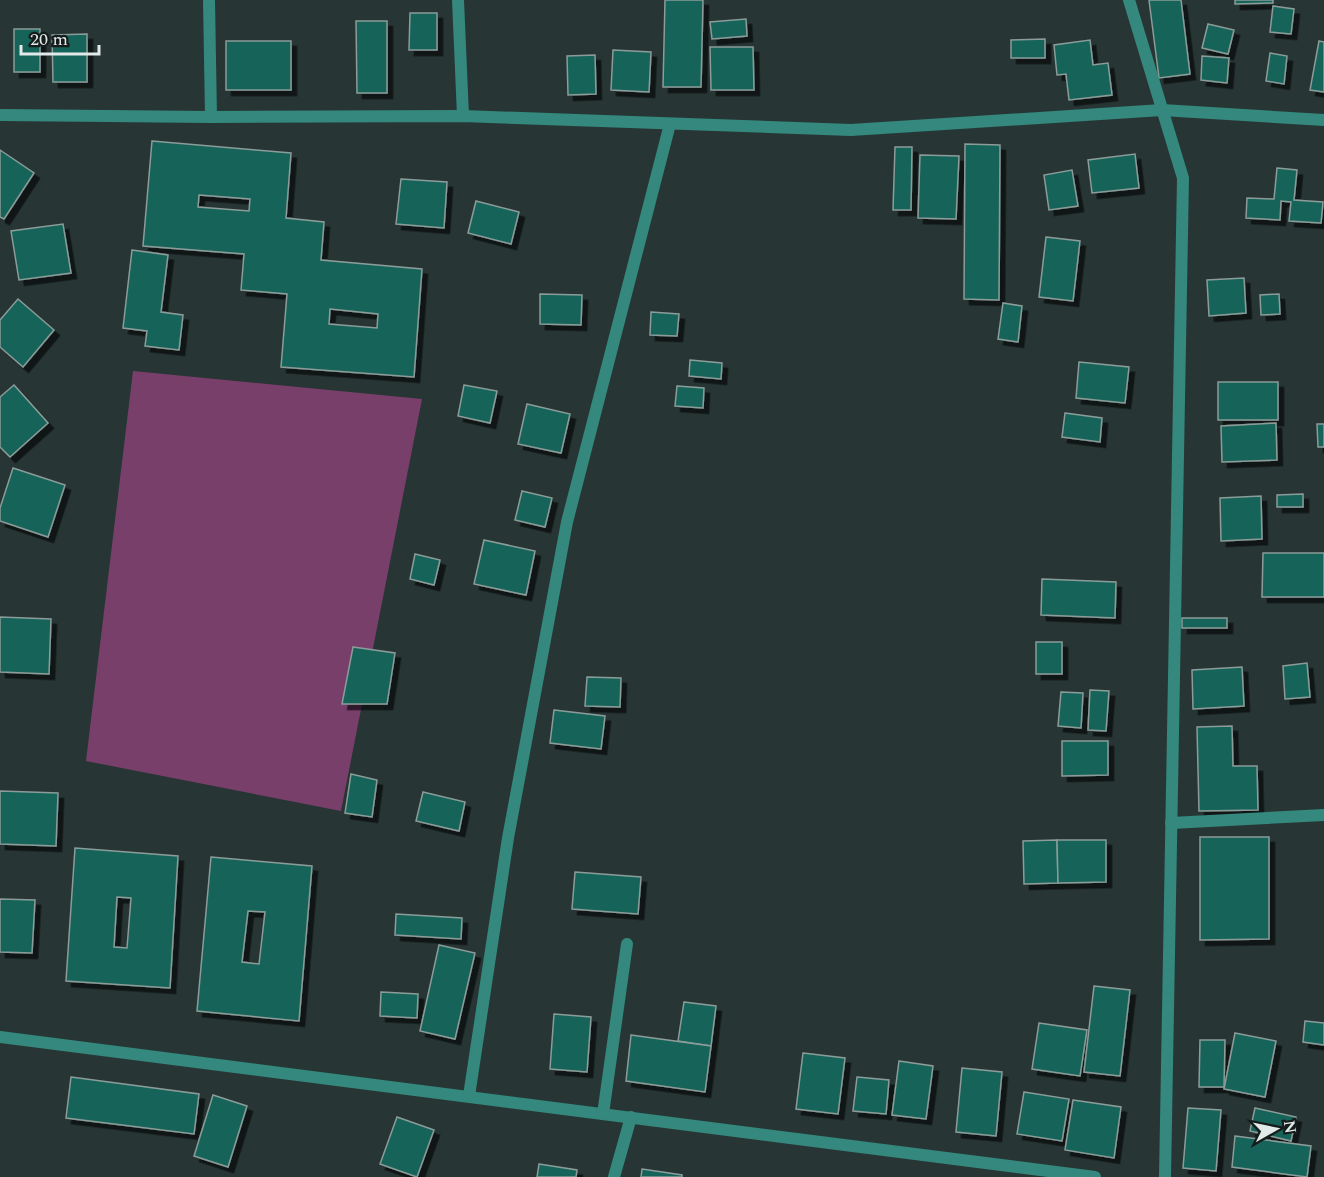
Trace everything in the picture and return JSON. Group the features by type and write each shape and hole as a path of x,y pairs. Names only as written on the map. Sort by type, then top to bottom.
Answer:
{"street":[{"path":"209,0 210,117"},
{"path":"458,0 463,116"},
{"path":"1129,0 1183,178 1165,1177"},
{"path":"0,115 463,116 850,130 1162,110 1324,120"},
{"path":"469,1096 508,838 567,522 670,124"},
{"path":"1171,823 1324,815"},
{"path":"603,1114 627,944"},
{"path":"0,1037 1095,1177"},
{"path":"614,1177 631,1117"}],"shaded area":[{"path":"133,371 422,399 341,811 86,761"}],"building":[{"path":"665,0 703,0 701,87 663,87"},
{"path":"1149,0 1181,0 1190,74 1159,78"},
{"path":"1235,0 1273,0 1273,3 1235,4"},
{"path":"1273,6 1294,9 1291,34 1270,32"},
{"path":"410,13 437,13 437,50 409,50"},
{"path":"746,19 747,36 712,39 710,22"},
{"path":"356,21 387,21 387,93 357,93"},
{"path":"1208,24 1234,30 1228,54 1202,48"},
{"path":"14,29 40,29 40,72 14,72"},
{"path":"87,34 87,82 53,82 52,35"},
{"path":"1045,39 1045,58 1011,58 1011,40"},
{"path":"1090,40 1093,65 1108,63 1112,95 1069,100 1066,74 1057,75 1054,45"},
{"path":"226,41 291,41 291,90 226,90"},
{"path":"1319,41 1324,42 1324,92 1310,90"},
{"path":"710,47 753,47 754,90 711,90"},
{"path":"613,50 651,52 649,92 611,90"},
{"path":"1270,53 1287,56 1284,84 1266,81"},
{"path":"595,55 596,94 568,95 567,56"},
{"path":"1202,56 1229,58 1227,83 1201,80"},
{"path":"152,141 291,153 286,218 324,222 321,260 422,269 414,377 281,367 287,294 241,290 244,254 143,246","holes":["199,195 250,199 249,211 198,207","330,309 378,314 377,328 329,324"]},
{"path":"965,144 1000,145 999,300 964,299"},
{"path":"895,147 912,147 911,210 893,210"},
{"path":"0,150 34,173 4,219 0,217"},
{"path":"1135,154 1139,188 1092,193 1088,160"},
{"path":"920,155 959,156 956,219 918,218"},
{"path":"1277,168 1297,170 1294,200 1323,202 1321,223 1289,221 1291,202 1281,201 1280,220 1246,218 1247,198 1274,199"},
{"path":"1072,170 1078,206 1049,210 1044,175"},
{"path":"401,179 447,182 444,228 396,224"},
{"path":"476,201 519,212 511,244 468,233"},
{"path":"63,224 71,273 19,280 11,231"},
{"path":"1046,237 1080,241 1073,301 1039,297"},
{"path":"132,250 168,255 161,312 183,315 179,350 145,346 147,331 123,328"},
{"path":"1244,278 1246,313 1209,316 1207,280"},
{"path":"540,294 582,295 581,325 540,324"},
{"path":"1279,294 1280,314 1261,315 1260,295"},
{"path":"18,299 54,330 23,367 0,347 0,320"},
{"path":"1003,303 1022,306 1018,342 998,339"},
{"path":"651,312 679,314 677,336 650,335"},
{"path":"690,360 722,363 721,379 689,376"},
{"path":"1079,362 1129,367 1125,403 1076,398"},
{"path":"1218,382 1278,382 1278,420 1218,420"},
{"path":"14,385 48,423 10,457 0,447 0,397"},
{"path":"464,385 497,391 490,423 458,416"},
{"path":"677,386 704,388 703,408 675,406"},
{"path":"527,404 570,414 561,453 518,444"},
{"path":"1065,413 1102,418 1100,442 1062,437"},
{"path":"1276,423 1277,460 1222,462 1221,426"},
{"path":"1317,424 1324,424 1324,447 1318,447"},
{"path":"13,468 65,485 48,537 0,521 0,508"},
{"path":"522,491 552,498 545,527 515,520"},
{"path":"1303,494 1303,507 1277,507 1277,495"},
{"path":"1261,496 1262,539 1221,541 1220,498"},
{"path":"484,540 535,551 526,595 474,584"},
{"path":"1263,553 1324,553 1324,597 1262,597"},
{"path":"415,554 440,560 434,585 410,579"},
{"path":"1042,579 1116,582 1115,618 1041,615"},
{"path":"0,617 51,619 49,674 0,672"},
{"path":"1182,618 1227,618 1227,628 1182,628"},
{"path":"1036,642 1062,642 1062,674 1036,674"},
{"path":"353,647 395,653 387,704 342,704"},
{"path":"1307,663 1310,697 1285,699 1283,666"},
{"path":"1242,667 1244,706 1193,709 1192,670"},
{"path":"587,677 621,678 620,707 585,706"},
{"path":"1090,690 1109,691 1106,731 1088,730"},
{"path":"1061,692 1083,693 1081,728 1058,726"},
{"path":"554,710 605,716 601,749 550,743"},
{"path":"1232,726 1233,766 1257,766 1258,810 1199,811 1197,727"},
{"path":"1062,741 1108,741 1108,775 1062,776"},
{"path":"351,774 377,780 372,817 345,813"},
{"path":"0,791 58,793 56,846 0,844"},
{"path":"423,792 465,802 459,831 416,821"},
{"path":"1200,837 1269,837 1269,939 1200,940"},
{"path":"1057,840 1058,883 1024,884 1023,841"},
{"path":"1057,840 1106,840 1106,882 1058,883"},
{"path":"75,848 178,856 170,988 66,981","holes":["117,897 131,898 127,948 114,947"]},
{"path":"211,857 312,866 299,1021 197,1011","holes":["248,911 265,912 259,964 242,962"]},
{"path":"575,872 641,877 638,914 572,909"},
{"path":"0,899 35,900 32,953 0,952"},
{"path":"396,914 462,918 461,939 395,935"},
{"path":"439,945 475,953 455,1039 420,1031"},
{"path":"1094,986 1130,990 1120,1076 1084,1072"},
{"path":"381,992 418,994 417,1018 380,1016"},
{"path":"684,1002 716,1006 711,1046 678,1041"},
{"path":"554,1014 591,1017 587,1072 550,1069"},
{"path":"1305,1021 1324,1023 1324,1045 1303,1042"},
{"path":"1039,1023 1087,1030 1080,1076 1032,1069"},
{"path":"1235,1033 1276,1041 1265,1097 1224,1089"},
{"path":"631,1035 711,1046 705,1092 626,1081"},
{"path":"1200,1040 1225,1040 1224,1087 1199,1087"},
{"path":"803,1053 845,1058 838,1114 796,1109"},
{"path":"899,1061 933,1066 926,1119 892,1115"},
{"path":"962,1068 1002,1072 996,1136 956,1132"},
{"path":"71,1077 199,1094 194,1134 66,1118"},
{"path":"857,1077 889,1080 886,1114 853,1111"},
{"path":"1024,1092 1069,1099 1062,1141 1017,1134"},
{"path":"213,1095 247,1106 228,1167 194,1156"},
{"path":"1073,1100 1121,1107 1114,1158 1065,1150"},
{"path":"1188,1108 1221,1110 1216,1171 1183,1168"},
{"path":"1255,1108 1296,1117 1291,1141 1250,1131"},
{"path":"397,1117 434,1130 417,1177 380,1164"},
{"path":"1235,1136 1311,1146 1307,1177 1232,1167"},
{"path":"539,1164 577,1170 576,1177 537,1177"},
{"path":"642,1169 682,1175 682,1177 641,1177"}]}
